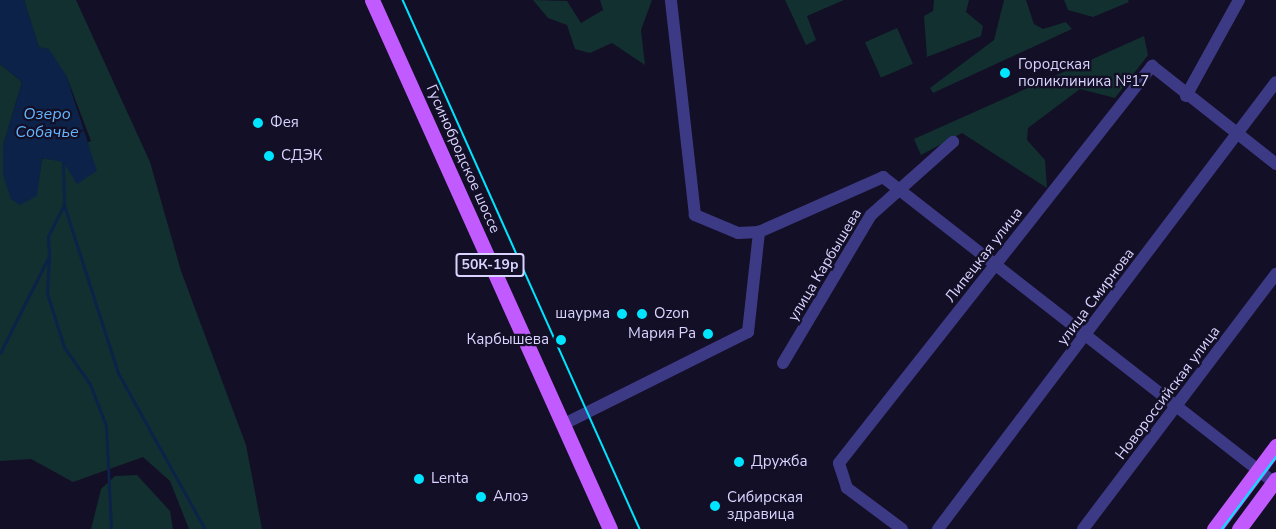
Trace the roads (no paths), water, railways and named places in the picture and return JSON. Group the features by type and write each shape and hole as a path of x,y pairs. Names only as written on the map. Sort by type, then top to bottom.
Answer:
{"main road":[{"name":"Гусинобродское шоссе","path":"372,0 610,529"},
{"path":"1214,529 1276,446"},
{"path":"1239,529 1275,482"}],"street":[{"path":"671,0 695,215 738,233 759,232 883,177 994,267 1275,482"},
{"path":"1239,2 1186,96 1276,164"},
{"name":"Липецкая улица","path":"902,529 847,488 839,463 1152,66 1186,96"},
{"name":"улица Смирнова","path":"938,529 1276,82"},
{"name":"улица Карбышева","path":"783,363 871,214 898,187 953,142"},
{"path":"564,424 748,332 759,232"},
{"name":"Новороссийская улица","path":"1083,529 1178,407 1276,274"}],"water":[{"name":"Озеро Собачье","path":"0,0 24,0 39,47 49,49 66,75 97,171 77,184 63,162 42,158 37,196 20,205 11,199 3,175 3,146 22,82 0,64"}],"waterway":[{"path":"0,353 49,256 48,236 64,205 63,162"},
{"path":"64,205 118,373 205,529"},
{"path":"49,256 47,293 64,347 90,384 106,426 111,529"}],"tram line":[{"path":"403,0 640,529"},
{"path":"1222,529 1276,457"}],"place":[{"name":"Городская поликлиника №17","path":"1005,73"},
{"name":"Фея","path":"258,123"},
{"name":"СДЭК","path":"269,156"},
{"name":"шаурма","path":"622,314"},
{"name":"Ozon","path":"642,314"},
{"name":"Мария Ра","path":"708,334"},
{"name":"Карбышева","path":"561,340"},
{"name":"Дружба","path":"739,462"},
{"name":"Lenta","path":"419,479"},
{"name":"Алоэ","path":"481,497"},
{"name":"Сибирская здравица","path":"715,506"}]}
